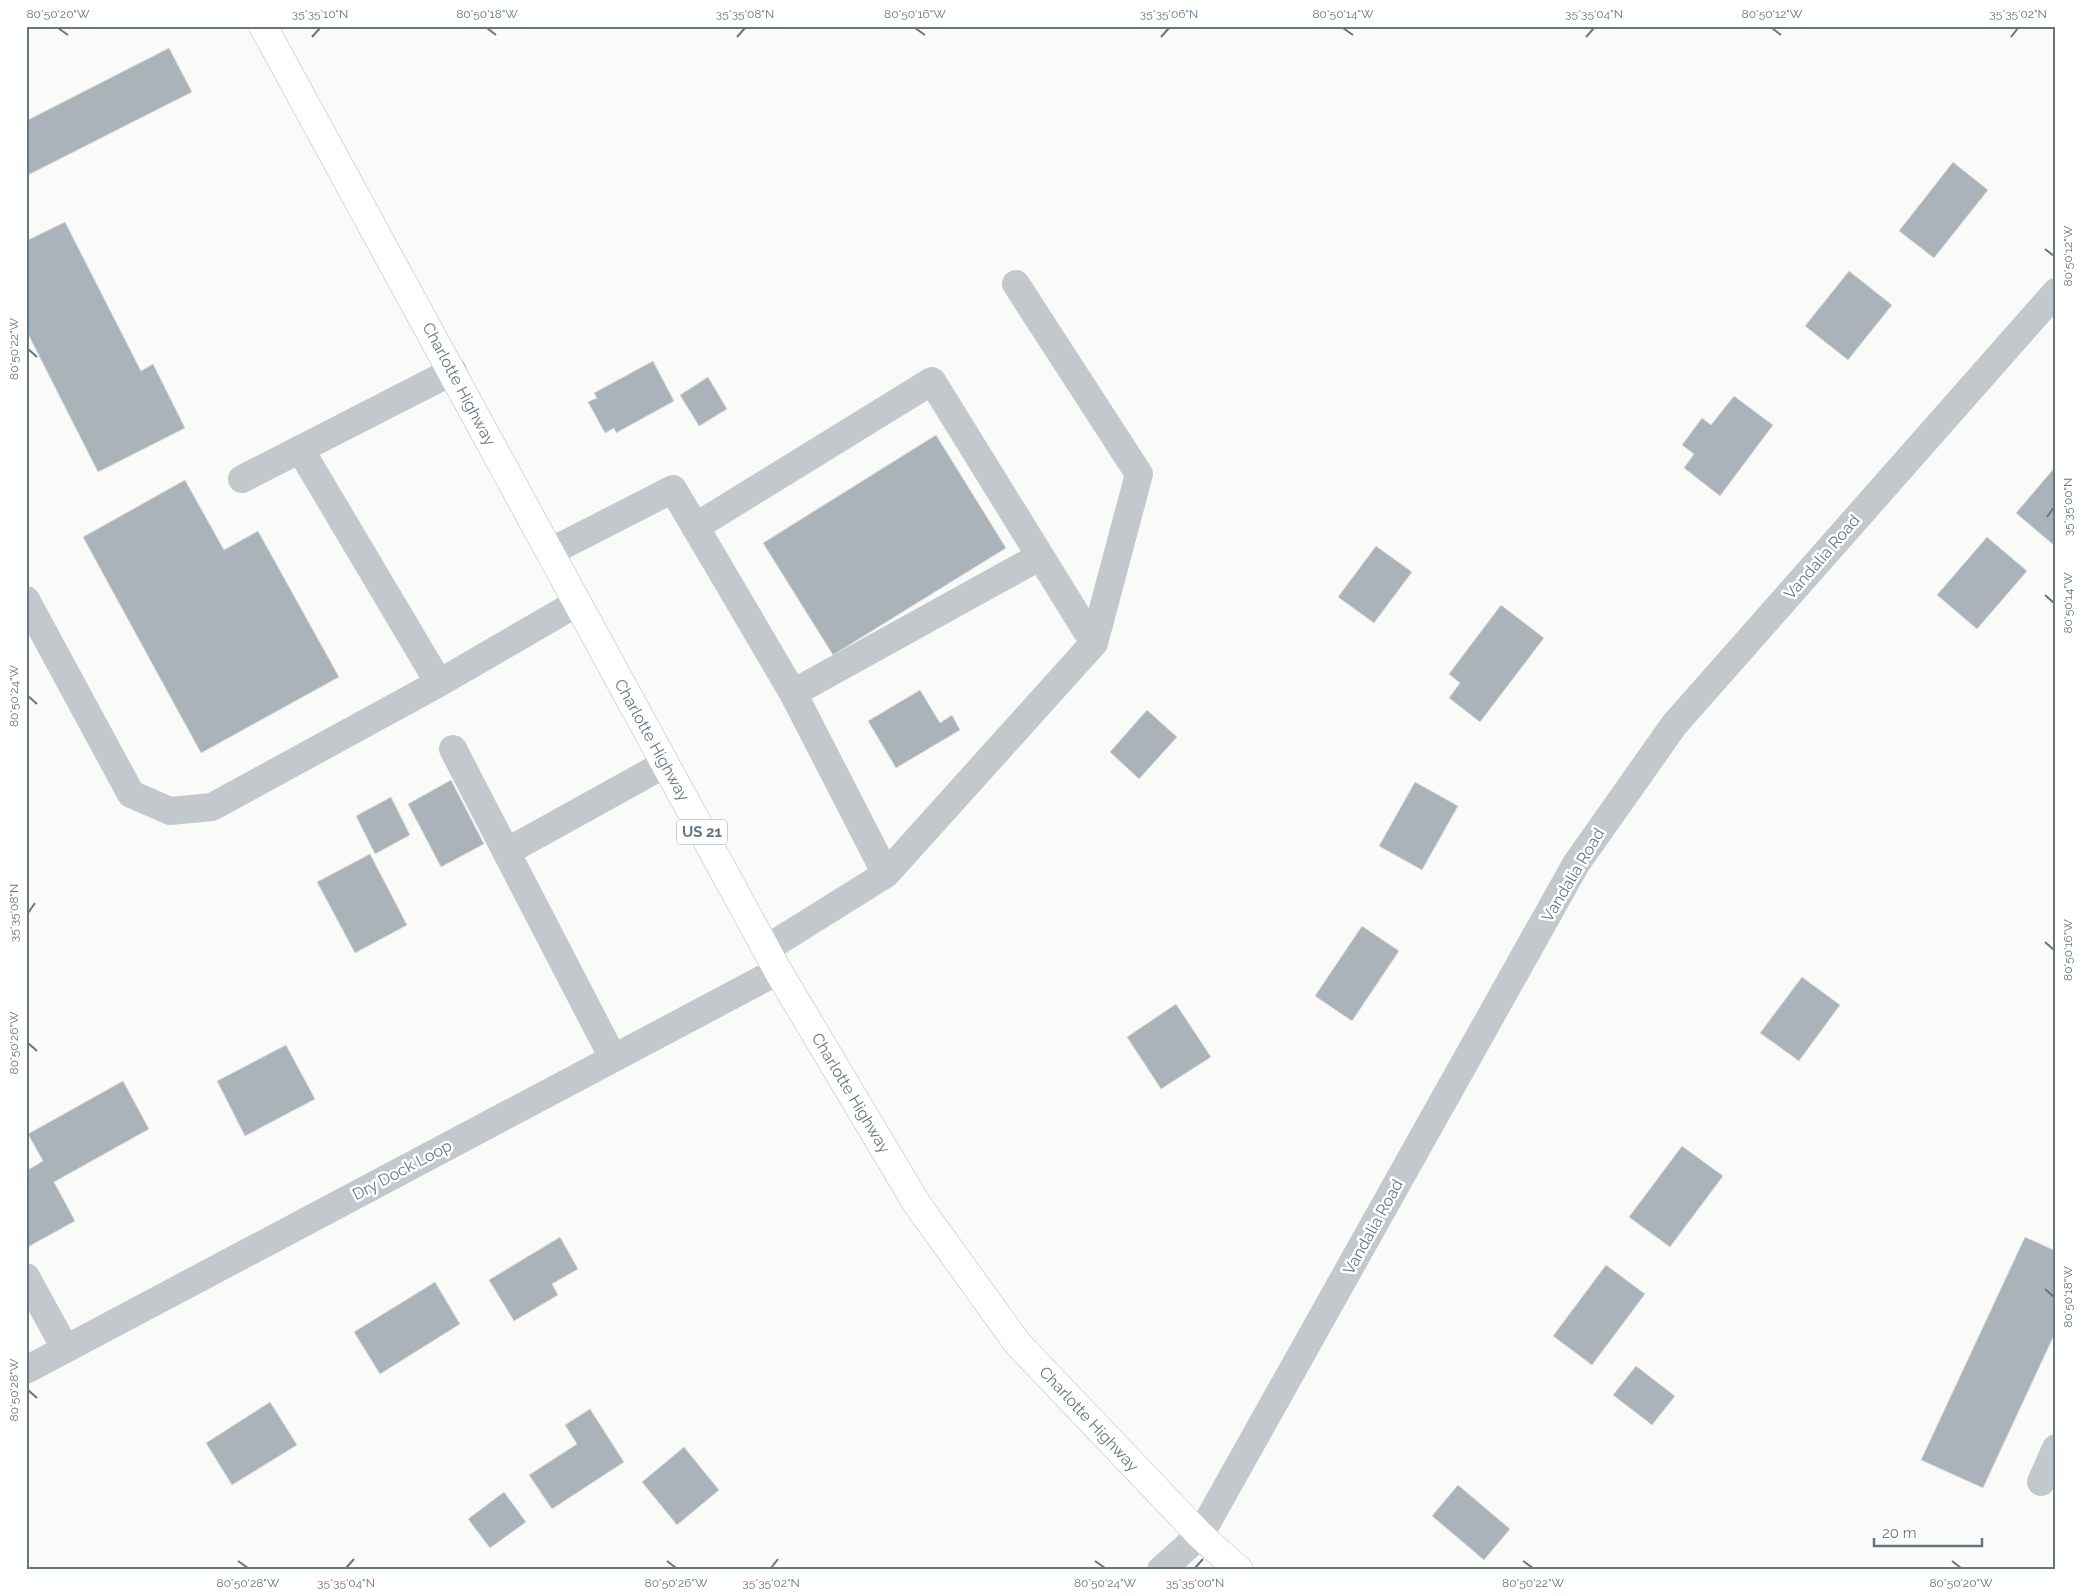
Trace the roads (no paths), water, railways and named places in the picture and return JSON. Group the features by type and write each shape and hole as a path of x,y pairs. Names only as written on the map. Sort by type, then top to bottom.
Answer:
{"main road":[{"name":"Charlotte Highway","path":"264,26 772,960 917,1204 1018,1344 1200,1535 1239,1570"}],"street":[{"path":"1016,284 1139,474 1094,642"},
{"name":"Vandalia Road","path":"1200,1535 1576,864 1674,725 2056,292"},
{"path":"242,479 453,371"},
{"path":"695,527 932,381 1039,557 1094,642"},
{"path":"300,449 439,683"},
{"path":"550,552 673,489 794,694 886,874"},
{"path":"794,694 1039,557"},
{"path":"26,600 131,794 170,812 212,807 439,683 577,603"},
{"name":"Dry Dock Loop","path":"26,1370 613,1058 772,960 886,874 1094,642"},
{"path":"453,749 613,1058"},
{"path":"506,852 665,764"},
{"path":"26,1277 65,1348"},
{"path":"2041,1482 2056,1448"},
{"path":"1161,1570 1200,1535"}]}
